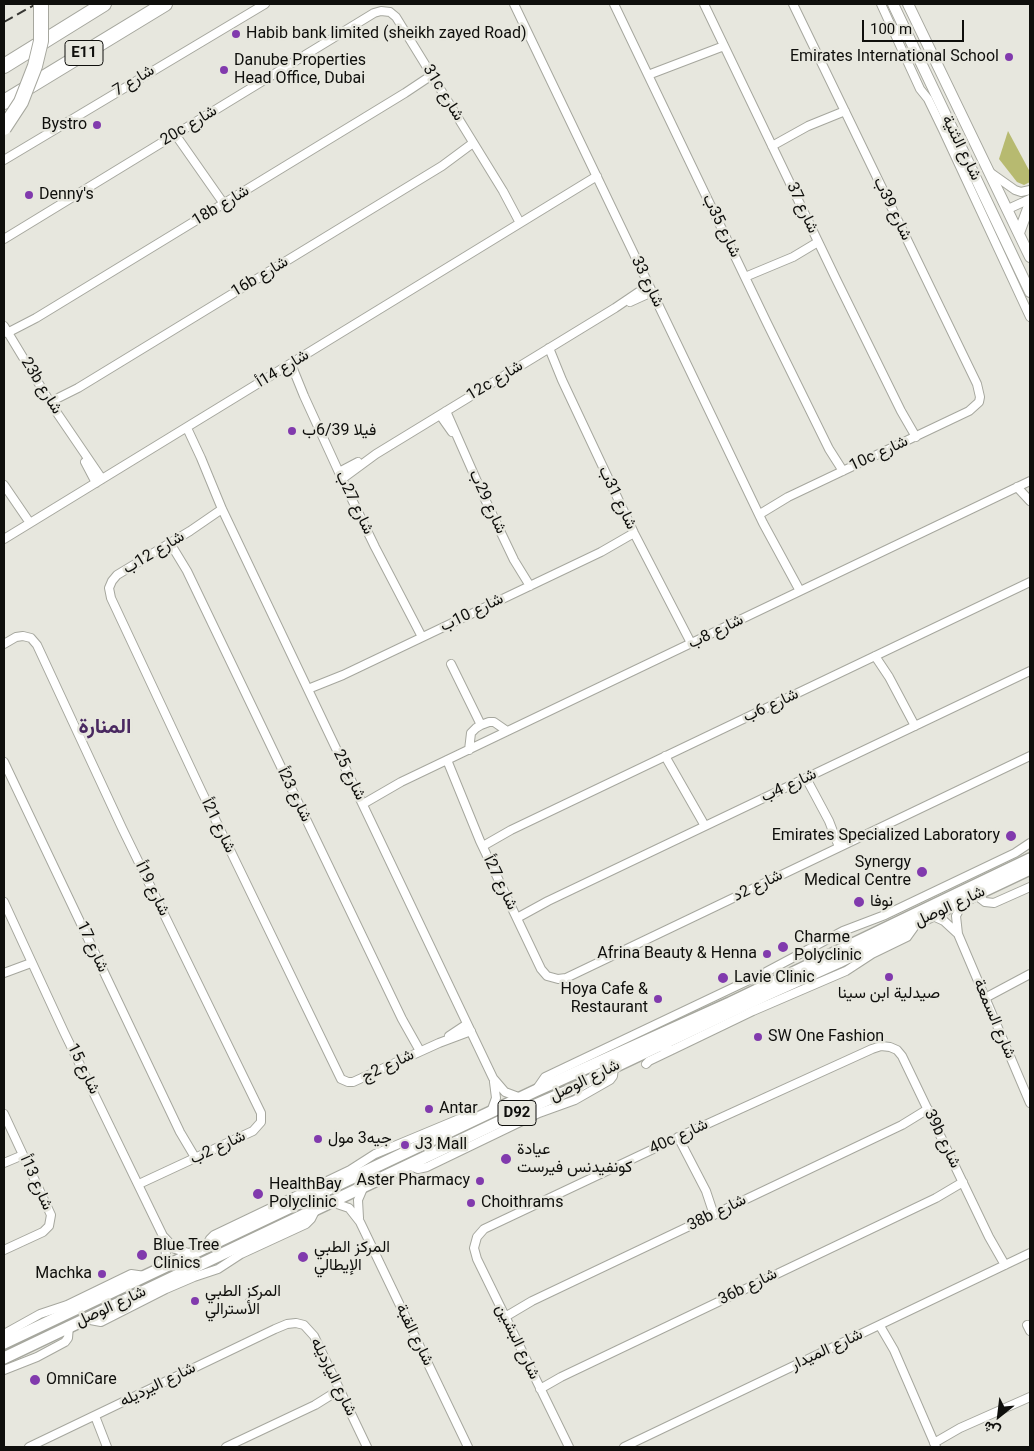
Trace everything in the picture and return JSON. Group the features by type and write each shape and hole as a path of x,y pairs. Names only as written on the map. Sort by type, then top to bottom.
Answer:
{"highway":[{"path":"4,128 21,102 35,66 42,28 41,4"},
{"name":"E11","path":"4,66 104,4"},
{"name":"E11","path":"4,102 165,4"}],"main road":[{"name":"شارع الثنية","path":"893,4 1030,292"},
{"name":"شارع الثنية","path":"908,4 987,169 1024,237 1030,257"},
{"path":"893,29 908,37"},
{"path":"957,140 968,150 998,210 1003,212 1008,209"},
{"path":"1024,237 1030,203"},
{"name":"شارع الوصل","path":"4,1343 475,1119 730,1003 1030,859"},
{"name":"شارع الوصل","path":"4,1358 364,1186 579,1086 614,1067 839,962 1030,869"}],"street":[{"name":"شارع 7","path":"4,160 265,4"},
{"name":"شارع 33","path":"514,4 798,592"},
{"name":"شارع 35ب","path":"614,4 840,473"},
{"name":"شارع 37","path":"704,4 914,438"},
{"name":"شارع 39ب","path":"794,4 977,384 979,402 969,411"},
{"path":"881,4 920,89 928,99 939,122 1030,317"},
{"name":"31c شارع","path":"374,13 386,11 396,18 522,221"},
{"name":"20c شارع","path":"4,238 374,13"},
{"path":"649,77 722,43"},
{"name":"18b شارع","path":"7,332 36,318 433,78"},
{"path":"771,143 844,109"},
{"path":"178,132 222,205"},
{"name":"16b شارع","path":"51,404 475,146"},
{"path":"987,169 1015,190 1021,192 1030,190"},
{"name":"شارع 14أ","path":"4,539 522,221 598,179"},
{"path":"1008,209 1030,199"},
{"path":"746,280 819,244"},
{"name":"12c شارع","path":"340,475 651,288"},
{"name":"23b شارع","path":"7,332 99,481"},
{"name":"شارع 31ب","path":"546,350 688,645"},
{"name":"شارع 27ب","path":"288,365 407,610 419,639"},
{"name":"10c شارع","path":"758,512 969,411"},
{"name":"شارع 29ب","path":"443,413 460,444 528,587"},
{"name":"شارع 25","path":"184,429 206,471 223,511 493,1078 505,1092 521,1098"},
{"name":"شارع 8ب","path":"361,802 1030,481"},
{"path":"5,487 28,525"},
{"path":"1017,488 1030,500"},
{"name":"شارع 12ب","path":"117,575 223,511"},
{"name":"شارع 10ب","path":"309,692 635,536"},
{"name":"شارع 23أ","path":"173,542 418,1053"},
{"name":"شارع 21أ","path":"117,575 110,584 111,598 339,1076"},
{"name":"شارع 6ب","path":"481,844 1030,582"},
{"name":"شارع 19أ","path":"4,644 16,637 24,636 31,638 37,645 126,836 261,1113 261,1122 253,1132"},
{"path":"878,655 913,727"},
{"path":"451,664 481,725"},
{"name":"شارع 4ب","path":"516,916 1030,671"},
{"path":"469,750 472,733 481,725 494,722 507,732"},
{"path":"668,755 703,827"},
{"name":"شارع 2د","path":"541,970 551,978 566,978 1030,756"},
{"name":"شارع 17","path":"4,762 194,1160"},
{"name":"شارع 27أ","path":"444,762 541,970"},
{"path":"808,777 841,846"},
{"path":"535,1091 545,1077 766,972 838,934 885,915 1015,853 1030,843"},
{"path":"976,895 985,902 994,903 1030,886"},
{"name":"شارع السمعة","path":"964,901 956,916 958,934 1030,1103"},
{"name":"شارع 15","path":"4,902 163,1236 166,1254 159,1270"},
{"name":"شارع السمعة","path":"933,916 950,925 958,934"},
{"path":"646,1064 753,1011 850,969 876,952 904,939 911,933 918,922"},
{"path":"4,972 30,960"},
{"path":"984,995 1030,974"},
{"name":"شارع 2ج","path":"339,1076 344,1081 353,1082 469,1028"},
{"path":"659,1046 672,1050"},
{"name":"39b شارع","path":"890,1046 902,1056 1003,1266"},
{"name":"40c شارع","path":"474,1242 484,1229 681,1136 872,1049 890,1046"},
{"name":"شارع 25","path":"490,1112 496,1095 493,1078"},
{"name":"38b شارع","path":"503,1315 929,1112"},
{"name":"شارع 13أ","path":"4,1114 50,1212 51,1219 49,1226 43,1232 4,1250"},
{"name":"شارع 2ب","path":"140,1187 253,1132"},
{"path":"681,1136 718,1213"},
{"path":"4,1161 22,1153"},
{"name":"36b شارع","path":"539,1387 964,1185"},
{"name":"شارع القبة","path":"360,1222 357,1204 364,1186"},
{"name":"شارع القبة","path":"331,1202 349,1208 360,1222 468,1447"},
{"name":"شارع 15","path":"163,1236 175,1249 193,1254"},
{"name":"شارع البشين","path":"474,1242 477,1259 567,1445"},
{"name":"شارع الميدار","path":"624,1447 1030,1253"},
{"path":"4,1334 40,1314 64,1306 131,1274 147,1276"},
{"name":"شارع اليارديله","path":"287,1324 300,1324 312,1332 367,1447"},
{"name":"شارع اليرديله","path":"30,1447 287,1324"},
{"path":"882,1324 934,1443 960,1428 1030,1397"},
{"path":"4,1370 36,1357 65,1342 68,1338 69,1326"},
{"path":"226,1447 340,1393"},
{"path":"92,1417 106,1445"}],"green space":[{"path":"1008,131 1030,172 1030,182 1024,185 1017,182 999,159"}],"railway":[{"path":"4,22 36,4"}],"place":[{"name":"Habib bank limited (sheikh zayed Road)","path":"236,34"},
{"name":"Emirates International School","path":"1009,57"},
{"name":"Danube Properties Head Office, Dubai","path":"224,70"},
{"name":"Bystro","path":"97,125"},
{"name":"Denny's","path":"29,195"},
{"name":"فيلا 6/39ب","path":"292,431"},
{"name":"Emirates Specialized Laboratory","path":"1011,836"},
{"name":"Synergy Medical Centre","path":"922,872"},
{"name":"نوفا","path":"859,902"},
{"name":"Charme Polyclinic","path":"783,947"},
{"name":"Afrina Beauty & Henna","path":"767,954"},
{"name":"صيدلية ابن سينا","path":"889,977"},
{"name":"Lavie Clinic","path":"723,978"},
{"name":"Hoya Cafe & Restaurant","path":"658,999"},
{"name":"SW One Fashion","path":"758,1037"},
{"name":"Antar","path":"429,1109"},
{"name":"جيه3 مول","path":"318,1139"},
{"name":"J3 Mall","path":"405,1145"},
{"name":"عيادة كونفيدنس فيرست","path":"506,1159"},
{"name":"Aster Pharmacy","path":"480,1181"},
{"name":"HealthBay Polyclinic","path":"258,1194"},
{"name":"Choithrams","path":"471,1203"},
{"name":"Blue Tree Clinics","path":"142,1255"},
{"name":"المركز الطبي الإيطالي","path":"303,1257"},
{"name":"Machka","path":"102,1274"},
{"name":"المركز الطبي الأسترالي","path":"195,1301"},
{"name":"OmniCare","path":"35,1380"}],"district":[{"name":"المنارة","path":"105,728"}]}
